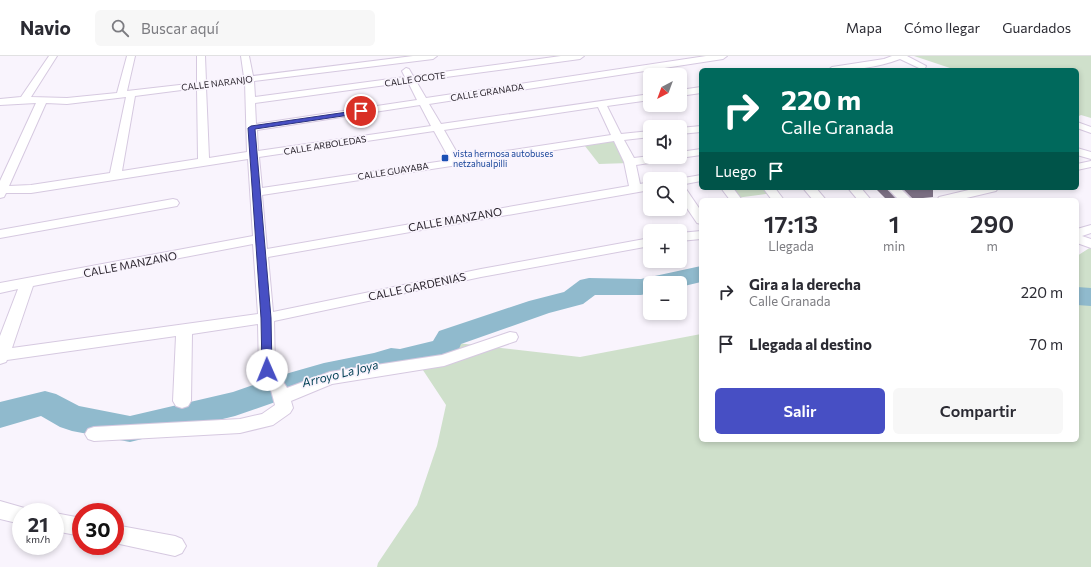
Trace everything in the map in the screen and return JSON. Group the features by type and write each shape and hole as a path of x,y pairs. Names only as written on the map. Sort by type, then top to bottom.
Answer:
{"street":[{"path":"24,100 53,56"},
{"path":"115,176 131,56"},
{"path":"201,56 204,163"},
{"path":"94,434 240,426 267,420 284,408 280,394 267,370 266,318 251,128 249,79 245,56"},
{"name":"CALLE NARANJO","path":"0,102 24,100 67,101 126,95 397,58 433,56"},
{"name":"CALLE OCOTE","path":"250,102 580,56"},
{"name":"CALLE GRANADA","path":"251,128 424,102 689,59 723,56"},
{"path":"844,68 888,61 900,56 922,66"},
{"path":"397,58 424,102 456,162"},
{"path":"689,59 700,68"},
{"path":"687,92 699,90"},
{"name":"CALLE ARBOLEDAS","path":"1,191 31,189 643,98"},
{"path":"1,191 42,100"},
{"path":"601,104 630,162 635,188"},
{"path":"1079,126 1091,130"},
{"path":"687,130 699,129"},
{"name":"CALLE GUAYABA","path":"256,193 618,137 643,135"},
{"path":"687,154 699,152"},
{"path":"1079,152 1091,156"},
{"path":"630,162 643,160"},
{"path":"1079,167 1091,164"},
{"path":"687,181 699,178"},
{"name":"CALLE MANZANO","path":"260,254 643,187"},
{"path":"811,190 818,198"},
{"path":"856,190 863,198"},
{"path":"895,190 904,198"},
{"path":"951,198 984,190"},
{"path":"687,199 699,217"},
{"path":"0,234 173,203"},
{"path":"1079,232 1091,229"},
{"path":"687,236 699,235"},
{"name":"CALLE MANZANO","path":"0,288 259,239"},
{"path":"1079,239 1091,244"},
{"name":"CALLE GARDENIAS","path":"0,356 184,331 266,318 481,273 643,243"},
{"path":"0,356 27,283"},
{"path":"182,401 184,331"},
{"path":"280,394 330,378 444,360 510,337"},
{"path":"0,510 12,513"},
{"path":"124,536 175,546"}],"green space":[{"path":"914,56 1091,56 1091,118 1081,115 1079,116 1079,68 950,68"},
{"path":"616,140 629,163 599,164 585,146"},
{"path":"730,190 769,190 773,193 736,198"},
{"path":"1091,247 1091,567 377,567 378,563 417,505 437,446 446,405 413,355 448,342 580,357 699,334 699,442 1079,442 1079,255"}],"building":[{"path":"877,190 888,190 895,198 885,198"},
{"path":"904,190 933,190 933,197 912,198"}],"waterway":[{"name":"Arroyo La Joya","path":"687,277 699,274"},
{"name":"Arroyo La Joya","path":"0,415 45,403 72,418 130,429 235,404 293,383 324,374 376,364 391,359 400,360 445,349 449,338 539,307 573,298 589,286 643,287"},
{"name":"Arroyo La Joya","path":"1079,296 1091,297"}],"place":[{"name":"vista hermosa autobuses netzahualpilli","path":"445,158"}],"route":[{"path":"267,370 266,318 251,128 361,111"}]}
